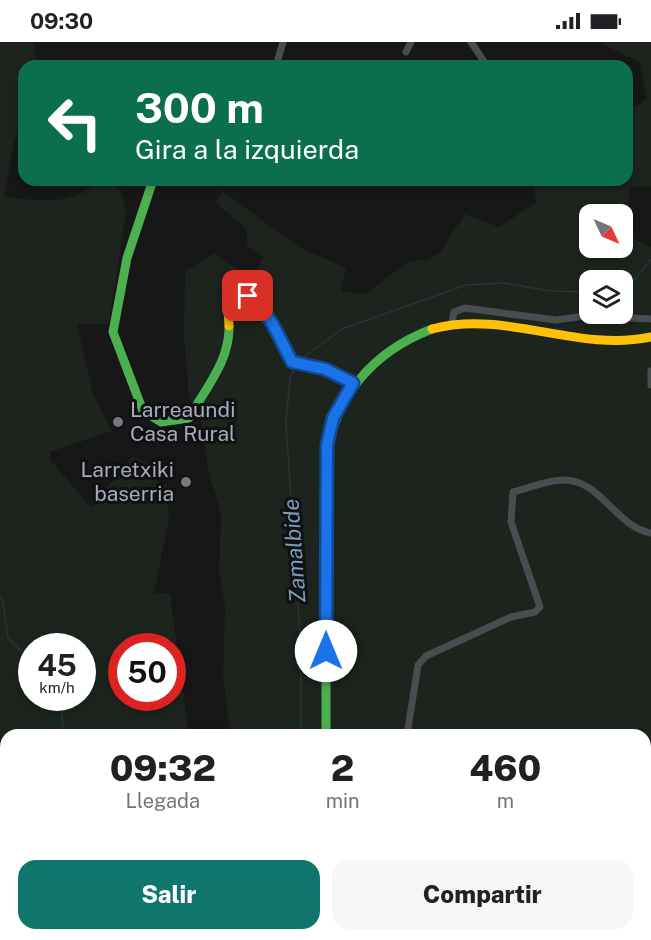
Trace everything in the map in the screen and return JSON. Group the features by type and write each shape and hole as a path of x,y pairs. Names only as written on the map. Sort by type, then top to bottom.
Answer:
{"main road":[{"path":"151,186 127,258 113,332 143,411 161,422 189,418 214,375 226,348 229,332 227,293 237,290 262,309 274,325 292,362 325,369 353,383"},
{"path":"326,729 326,459 333,418 353,383 395,347 423,332 452,322 488,322 611,341 651,337"}],"street":[{"path":"278,60 283,42"},
{"path":"406,52 411,42"},
{"path":"471,42 483,60"},
{"path":"452,322 454,312 465,308 556,320 585,316 651,319"},
{"path":"651,371 651,385"},
{"path":"408,729 418,665 426,656 504,620 536,612 540,607 511,522 513,492 558,481 573,481 589,489 630,525 651,533"}],"shaded area":[{"path":"0,42 33,42 37,60 18,60 18,131 4,197 55,200 77,195 92,186 113,186 120,189 126,212 109,324 77,324 93,394 112,431 50,452 51,461 91,507 132,457 147,462 160,485 167,484 169,519 154,593 170,594 175,633 108,633 108,711 186,711 188,729 0,729"},
{"path":"600,42 651,42 651,187 630,186 633,186 633,107 647,99 640,63"},
{"path":"533,186 630,186 629,204 579,204 579,258 633,258 633,238 651,247 651,729 230,729 223,678 225,606 219,571 221,514 209,474 199,407 189,398 184,338 185,271 215,253 250,279 264,258 247,245 247,229 216,203 222,191 299,247 346,268 341,291 365,294 409,261 427,260 440,252 465,214 499,227 537,202"}],"waterway":[{"name":"Zamalbide","path":"633,280 651,259"},
{"name":"Zamalbide","path":"301,359 342,329 466,285 504,283 551,291 579,292"},
{"name":"Zamalbide","path":"295,368 290,377 286,423 301,651 301,729"},
{"path":"0,598 3,602 8,638 18,648"},
{"path":"62,711 62,729"}],"traffic: fast":[{"path":"151,186 127,258 113,332 143,411 161,422 189,418 221,363 229,326"},
{"path":"326,729 326,459 331,436 348,396 374,364 391,350 432,329"}],"traffic: slow":[{"path":"229,326 227,293 237,290 264,312 292,362 325,369 353,383"},
{"path":"432,329 460,324 487,324 596,340 651,337"}],"place":[{"name":"Larreaundi Casa Rural","path":"118,422"},
{"name":"Larretxiki baserria","path":"186,482"}],"route":[{"path":"248,296 258,303 274,325 292,362 325,369 353,383 333,418 327,445 326,651"}]}
